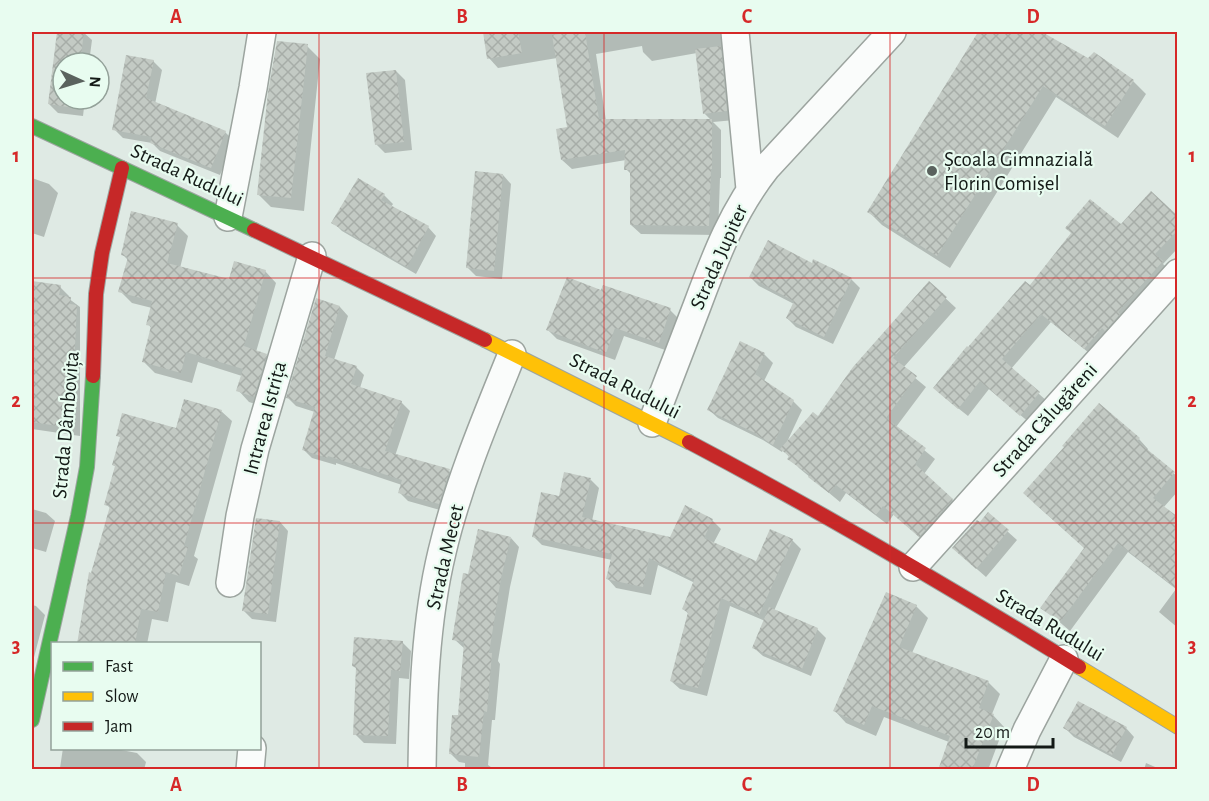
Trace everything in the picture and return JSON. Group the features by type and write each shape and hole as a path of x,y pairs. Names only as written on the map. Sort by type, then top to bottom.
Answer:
{"main road":[{"name":"Strada Rudului","path":"32,126 312,256 652,423 777,489 913,567 1178,727"},
{"name":"Strada Dâmbovița","path":"32,720 87,467 92,408 96,294 102,254 122,168"}],"street":[{"path":"228,217 262,32"},
{"path":"735,32 750,189"},
{"name":"Strada Jupiter","path":"652,423 712,264 730,223 750,189 767,167 892,32"},
{"name":"Intrarea Istrița","path":"230,583 240,516 255,449 312,256"},
{"name":"Strada Călugăreni","path":"913,567 1178,273"},
{"name":"Strada Mecet","path":"422,770 426,662 432,604 442,551 460,490 512,354"},
{"path":"1010,770 1027,730 1064,659"},
{"path":"250,770 252,750"}],"building":[{"path":"57,32 84,32 82,51 55,51"},
{"path":"483,32 518,32 522,53 487,59"},
{"path":"585,32 599,119 712,119 709,226 630,225 630,170 624,170 625,150 561,160 556,129 567,127 552,35"},
{"name":"Școala Gimnazială Florin Comișel","path":"978,32 1042,32 1088,58 1094,52 1134,80 1105,126 1043,86 937,256 867,212"},
{"path":"277,41 308,44 291,198 257,195 268,92"},
{"path":"721,46 727,111 703,114 695,49"},
{"path":"126,55 154,60 146,98 226,131 211,168 150,143 152,137 112,130"},
{"path":"396,70 404,142 375,145 366,73"},
{"path":"51,80 51,104 48,104"},
{"path":"475,171 503,174 494,271 466,268"},
{"path":"358,178 385,194 381,200 429,226 407,267 331,223"},
{"path":"1151,191 1178,216 1178,230 1155,254 1163,261 1118,312 1120,314 1105,331 1102,328 1084,349 1041,314 1002,359 1040,392 1020,416 980,381 958,409 933,388 1025,281 1030,285 1071,233 1065,228 1090,199 1121,224"},
{"path":"131,211 178,223 167,263 229,279 234,261 266,270 244,346 267,354 254,397 236,391 243,369 186,352 181,373 142,362 151,326 146,325 152,301 118,292 128,257 121,255"},
{"path":"768,240 812,263 813,259 852,278 824,337 786,318 794,301 749,277"},
{"path":"567,277 601,290 603,285 671,308 659,343 615,328 606,353 546,330"},
{"path":"32,281 61,285 59,295 71,297 70,304 77,305 71,428 32,422"},
{"path":"929,281 947,297 893,358 917,376 886,418 926,448 915,464 953,499 919,537 883,506 876,515 836,485 829,493 808,477 810,475 787,459 789,456 780,449 813,412 818,416 853,367"},
{"path":"316,298 340,306 325,356 357,366 351,384 402,401 385,451 450,469 439,504 398,493 402,480 302,450 315,407 286,398"},
{"path":"740,341 765,353 755,374 794,400 773,445 753,432 707,410"},
{"path":"184,399 222,410 184,546 188,547 179,576 166,572 158,612 141,609 135,642 77,642 89,572 91,573 110,506 104,505 115,466 112,465 120,437 116,436 122,413 176,428"},
{"path":"1099,403 1140,438 1137,441 1175,472 1153,498 1178,517 1178,590 1118,543 1060,622 1040,608 1084,548 1023,493"},
{"path":"564,472 591,478 582,517 670,537 685,505 713,519 704,538 756,561 770,529 793,539 759,615 721,598 698,688 670,681 688,612 682,609 694,580 649,558 643,587 606,579 612,554 532,537 541,492 559,496"},
{"path":"988,512 1009,530 976,569 952,548 977,520 980,522"},
{"path":"256,518 280,521 268,614 242,611"},
{"path":"478,529 511,537 501,578 489,653 492,653 487,712 484,711 479,757 449,754 452,715 458,715 464,642 452,640 463,573 468,574"},
{"path":"886,592 917,605 899,647 989,681 979,708 994,714 972,770 938,770 950,736 872,706 864,725 833,711"},
{"path":"769,607 818,628 802,669 752,648"},
{"path":"354,637 403,641 400,671 391,670 388,736 353,735 356,667 352,666"},
{"path":"1078,701 1127,727 1112,755 1063,728"}],"traffic: fast":[{"path":"32,126 254,230"},
{"path":"32,720 87,467 93,376"}],"traffic: slow":[{"path":"485,340 689,442"},
{"path":"1079,667 1178,727"}],"traffic: jam":[{"path":"93,376 96,294 102,253 122,168"},
{"path":"254,230 485,340"},
{"path":"689,442 886,551 1079,667"}],"place":[{"name":"Școala Gimnazială Florin Comișel","path":"932,171"}]}
